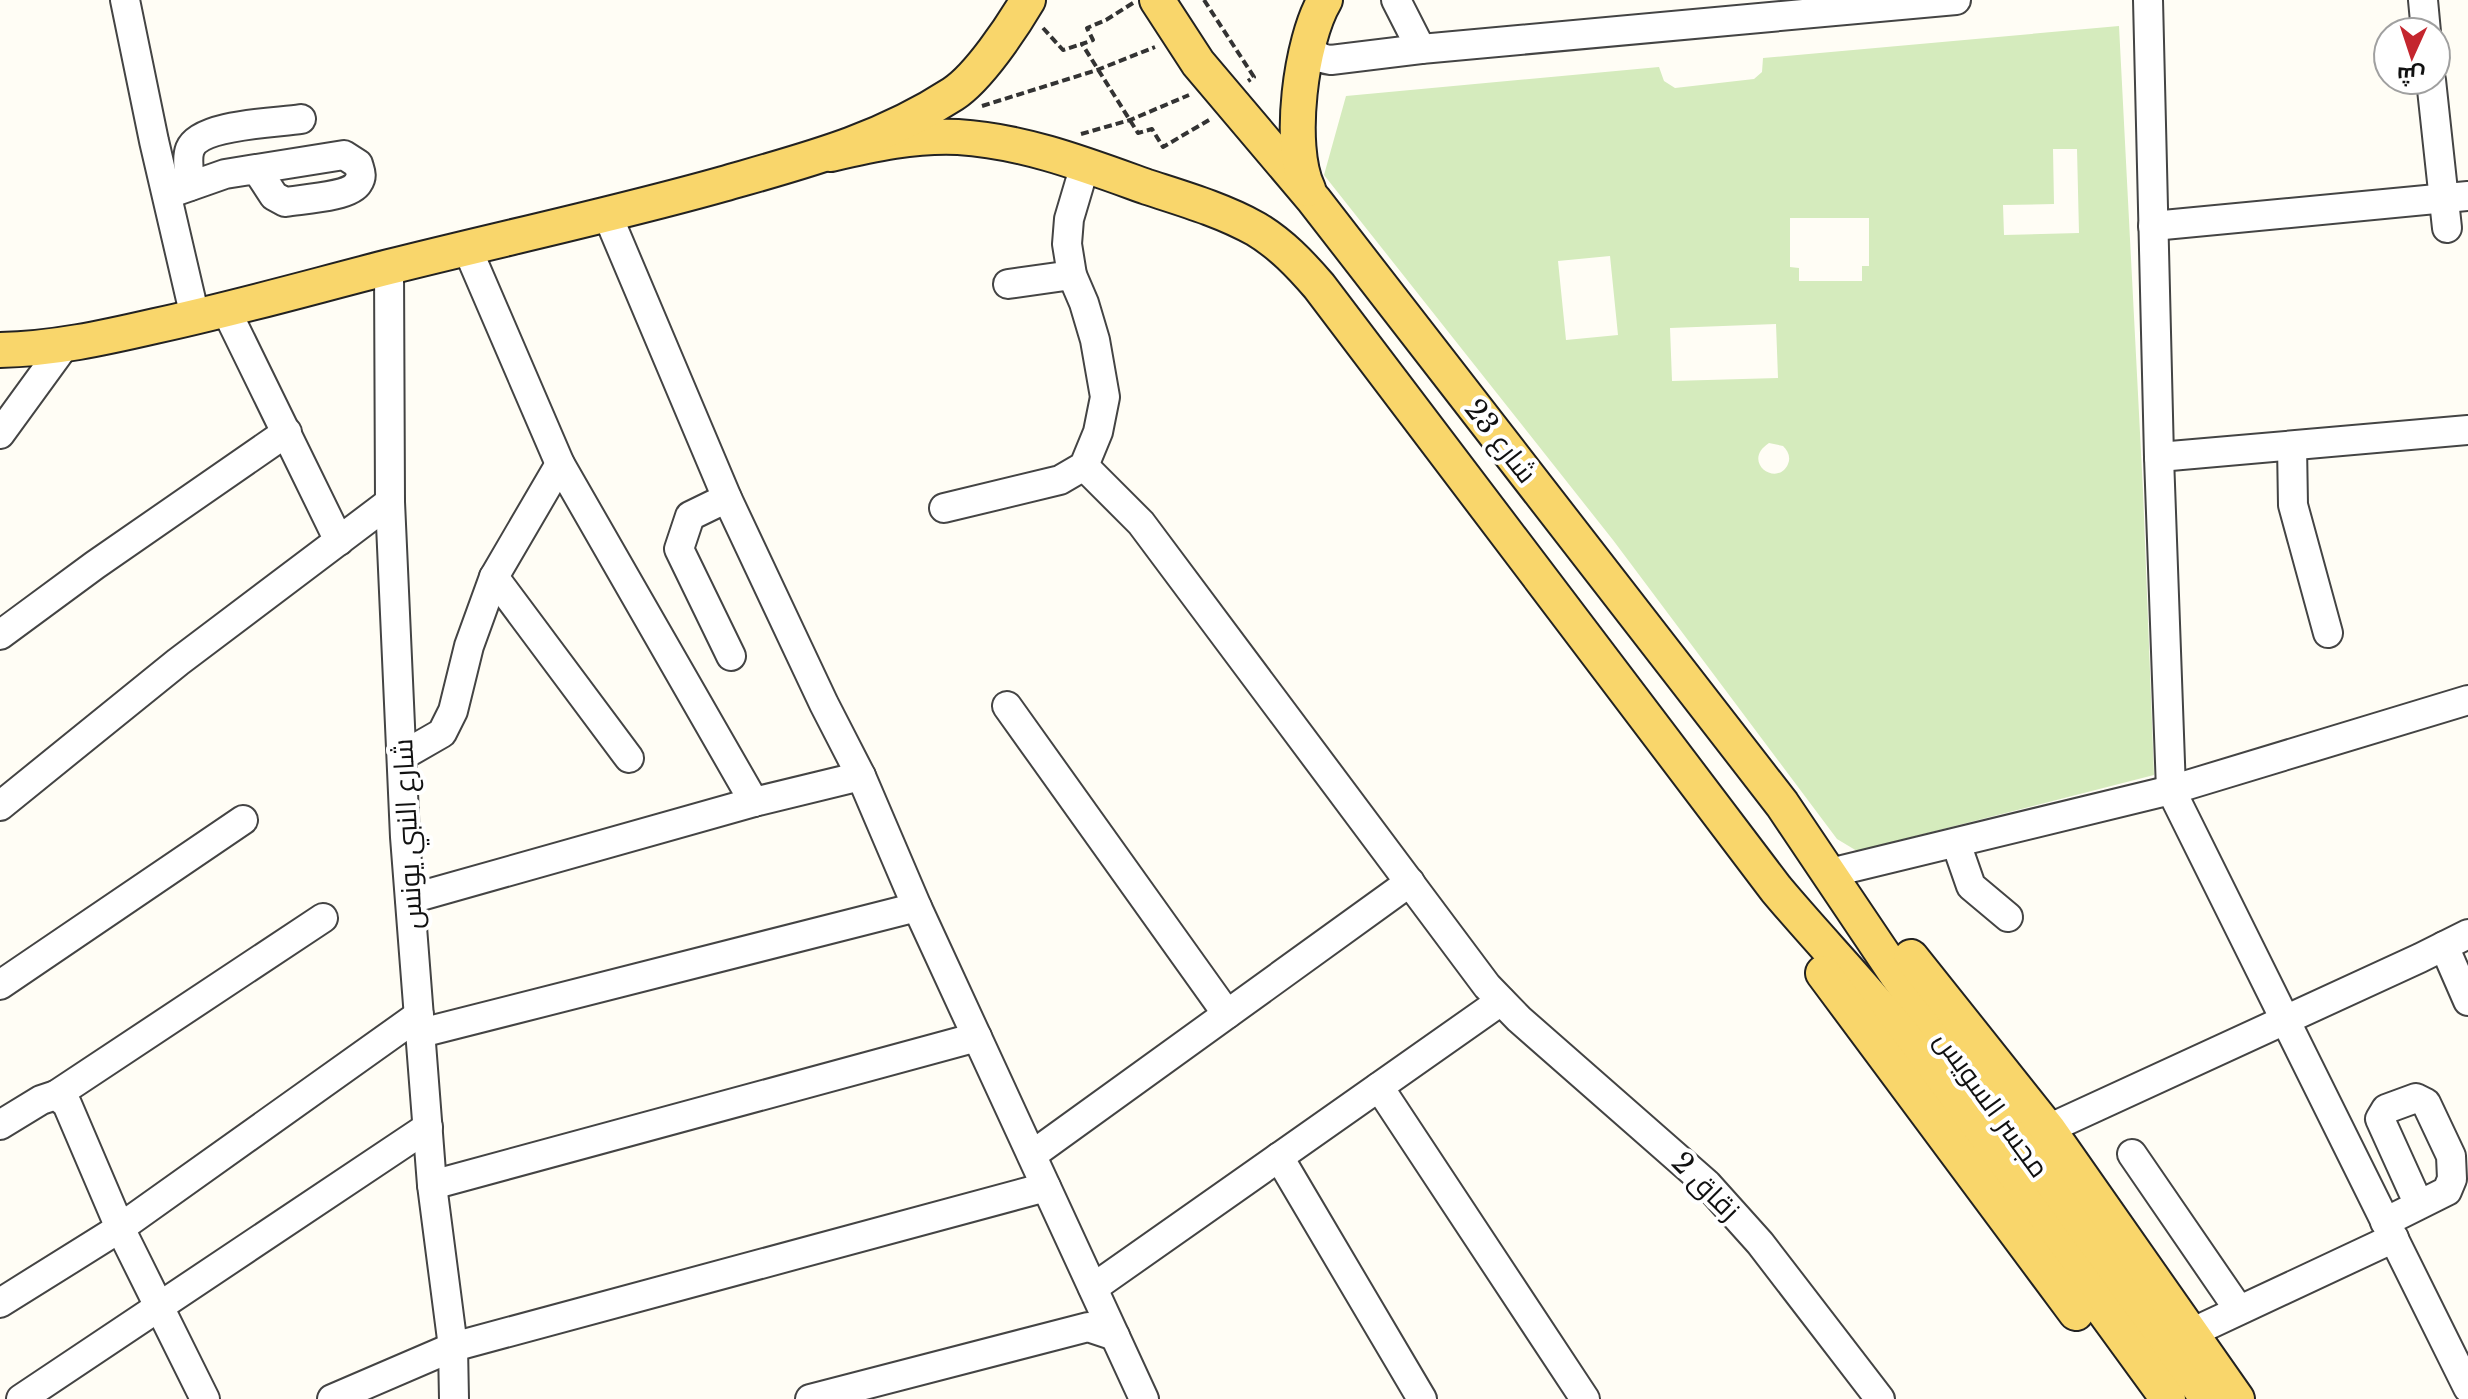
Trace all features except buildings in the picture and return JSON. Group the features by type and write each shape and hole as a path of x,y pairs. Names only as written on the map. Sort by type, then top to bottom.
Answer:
{"main road":[{"name":"شارع 23","path":"1157,0 1180,38 1314,200 1782,804"},
{"path":"1314,200 1300,166 1297,146 1301,91 1311,33 1316,14 1325,0"},
{"path":"0,350 64,346 211,314 685,195 831,154 869,139 956,92 985,61 1026,4"},
{"name":"شارع 23","path":"831,154 902,139 955,137 1082,150 1256,230 1283,248 1319,286 1730,829"},
{"path":"1782,804 1842,870 2048,1129 2237,1399"},
{"name":"مجسر السويس","path":"1782,804 1897,975 1913,1023 2168,1399"},
{"path":"1730,829 1794,936 2140,1399"},
{"name":"مجسر السويس","path":"1730,829 1815,936 1877,1003 1913,1023 2208,1399"}],"street":[{"path":"125,0 154,141 179,190 211,314 287,432 339,541"},
{"path":"1396,0 1421,49"},
{"path":"1311,33 1312,49 1319,58 1343,59 1421,49 1956,0"},
{"path":"2148,0 2171,790 2468,1388"},
{"path":"2434,96 2455,197 2447,228"},
{"path":"179,190 189,151 197,139 216,131 301,119"},
{"path":"944,508 1060,480 1084,466 1098,432 1105,397 1095,340 1072,275 1067,244 1082,150"},
{"path":"179,190 225,174 257,170"},
{"path":"2153,226 2455,197"},
{"path":"607,214 727,498 861,776 917,907 1144,1399"},
{"path":"467,248 560,464 754,802"},
{"name":"شارع النبي يونس","path":"389,267 390,502 410,899 432,1185 453,1347 454,1399"},
{"path":"1008,284 1072,275"},
{"path":"0,434 64,346"},
{"path":"2159,457 2468,430"},
{"path":"0,635 287,432"},
{"path":"2292,446 2293,505 2328,633"},
{"path":"402,756 442,733 453,711 469,646 494,577 560,464"},
{"name":"زقاق 2","path":"1084,466 1141,523 1476,972 1501,1001 1679,1157 1716,1194 1760,1243 1880,1399"},
{"path":"727,498 690,516 679,549 731,656"},
{"path":"0,806 178,662 390,502"},
{"path":"494,577 629,758"},
{"path":"1842,870 2171,790 2468,700"},
{"path":"1007,706 1227,1014"},
{"path":"410,899 754,802 861,776"},
{"path":"2,980 243,820"},
{"path":"1956,843 1971,886 2008,917"},
{"path":"1032,1155 1410,882"},
{"path":"0,1303 120,1228 420,1024 917,907"},
{"path":"0,1125 41,1100 56,1095 323,918"},
{"path":"2048,1129 2456,940 2468,1001"},
{"path":"1093,1288 1501,1001"},
{"path":"432,1185 977,1037"},
{"path":"1379,1087 1585,1399"},
{"path":"56,1095 67,1104 120,1228 205,1399"},
{"path":"21,1399 428,1127"},
{"path":"2132,1154 2239,1310"},
{"path":"1279,1157 1422,1399"},
{"path":"332,1399 453,1347 1046,1187"},
{"path":"2191,1333 2390,1230 2419,1205"},
{"path":"810,1399 1088,1327 1115,1336"}],"path":[{"path":"1026,4 1063,50 1093,40 1087,28 1138,0"},
{"path":"1082,44 1138,133 1152,129 1163,147 1192,132 1223,93 1254,89 1248,80 1254,77 1204,0"},
{"path":"1082,150 1130,120 1171,103"}],"green space":[{"path":"2119,26 2154,775 1857,851 1837,839 1613,540 1324,175 1346,96 1659,67 1664,81 1675,88 1754,79 1762,72 1763,58","holes":["2053,149 2077,149 2079,233 2004,235 2003,205 2054,204","1790,218 1869,218 1869,266 1862,266 1862,281 1799,281 1799,268 1790,267","1610,256 1618,335 1566,340 1558,261","1776,324 1778,378 1672,381 1670,328","1769,443 1783,446 1789,459 1783,471 1777,474 1764,470 1758,458"]}]}
